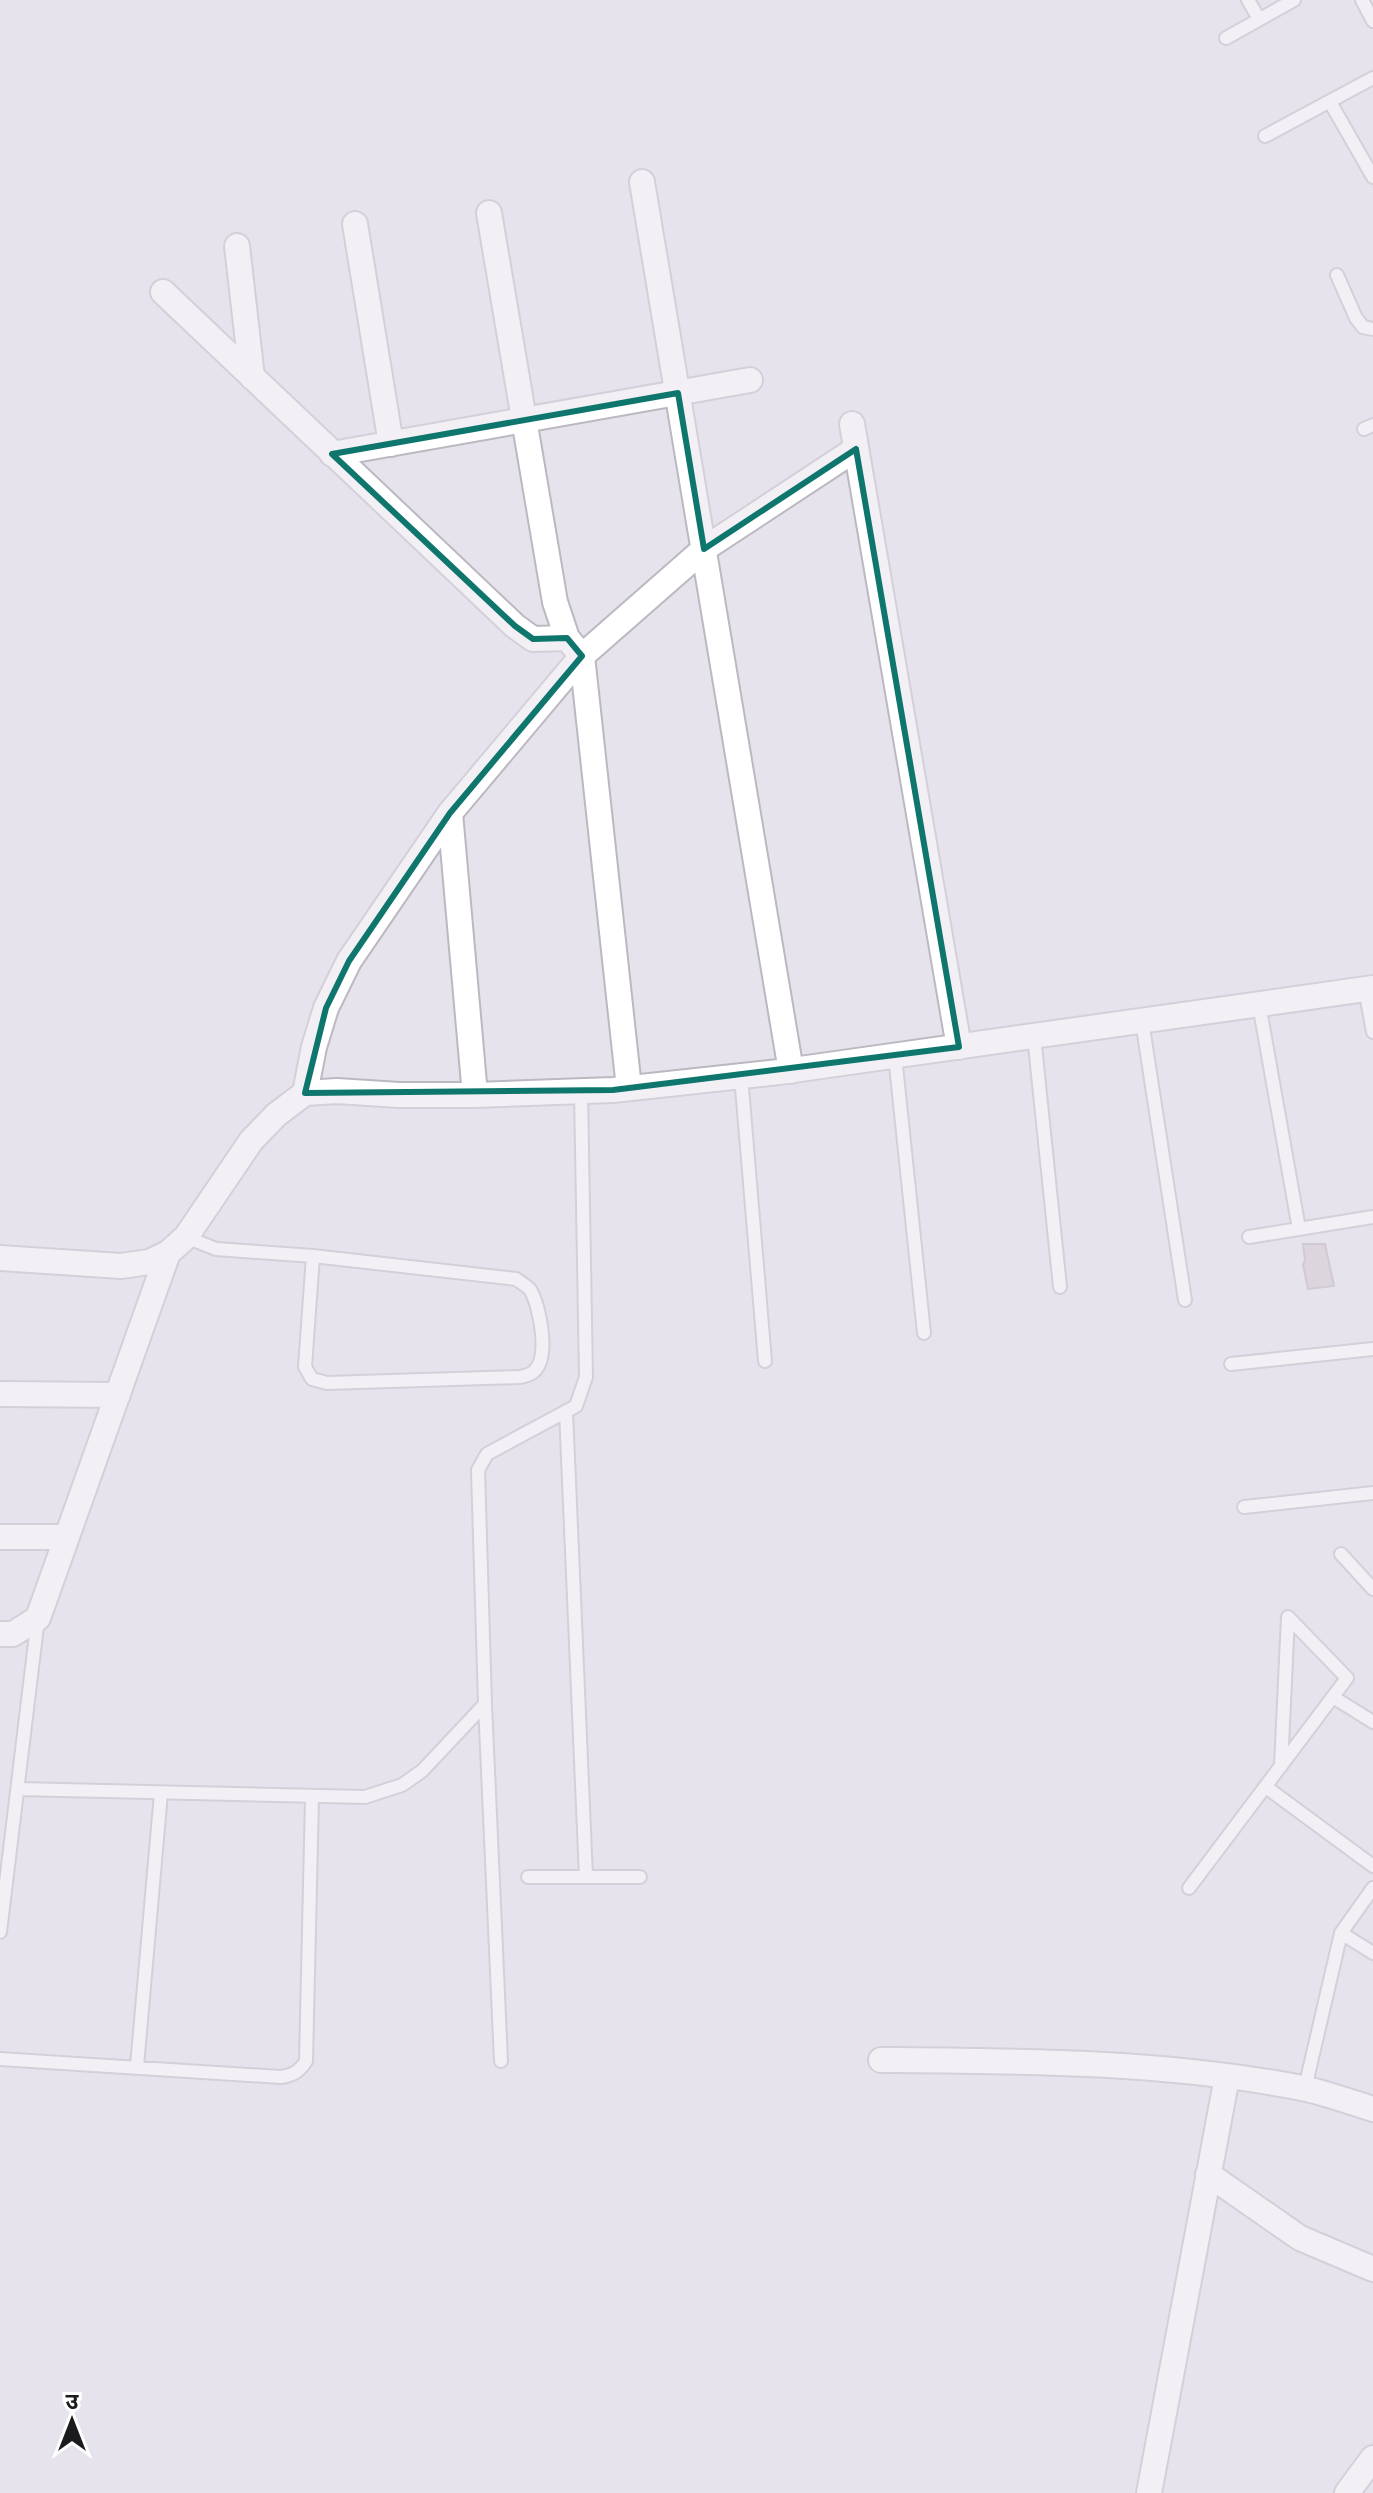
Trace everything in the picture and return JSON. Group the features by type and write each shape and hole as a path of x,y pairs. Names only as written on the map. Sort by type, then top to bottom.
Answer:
{"street":[{"path":"642,182 791,1071"},
{"path":"489,213 555,602 574,647 629,1088"},
{"path":"355,224 391,444"},
{"path":"237,246 252,377"},
{"path":"163,292 515,626 533,639 574,647"},
{"path":"332,454 750,380"},
{"path":"852,424 959,1047"},
{"path":"305,1093 326,1008 349,961 450,813 574,647 704,549 856,449"},
{"path":"450,813 475,1095"},
{"path":"6,1634 38,1618 118,1395 177,1245 251,1141 276,1115 305,1093 475,1095 629,1088 791,1071 1369,989"},
{"path":"0,1258 121,1266 149,1262 177,1245"},
{"path":"0,1394 118,1395"},
{"path":"0,1537 67,1537"},
{"path":"881,2060 1149,2066 1305,2088 1371,2105"},
{"path":"1149,2493 1227,2077"},
{"path":"1208,2174 1300,2238 1373,2269"},
{"path":"1347,2493 1373,2458"}],"lane":[{"path":"1248,0 1259,19"},
{"path":"1226,38 1294,0"},
{"path":"1362,0 1373,21"},
{"path":"1265,136 1373,78"},
{"path":"1330,102 1373,177"},
{"path":"1337,275 1356,318 1363,327 1373,329"},
{"path":"1369,989 1373,1032"},
{"path":"1259,1004 1299,1229"},
{"path":"1142,1021 1185,1300"},
{"path":"1034,1036 1060,1287"},
{"path":"895,1056 924,1333"},
{"path":"741,1076 765,1361"},
{"path":"501,2061 478,1470 487,1454 576,1406 586,1377 581,1091"},
{"path":"1249,1237 1373,1217"},
{"path":"177,1245 313,1256 516,1279 530,1289 541,1321 543,1343 540,1363 533,1373 520,1377 327,1383 312,1379 305,1367 313,1256"},
{"path":"1231,1364 1373,1349"},
{"path":"566,1411 586,1877"},
{"path":"1244,1507 1373,1493"},
{"path":"1341,1554 1373,1589"},
{"path":"1189,1888 1266,1787 1347,1678 1288,1617 1281,1766"},
{"path":"0,1932 38,1618"},
{"path":"6,1634 35,1645"},
{"path":"1333,1697 1373,1722"},
{"path":"18,1789 365,1797 402,1785 422,1771 485,1704"},
{"path":"1266,1787 1373,1866"},
{"path":"137,2066 161,1793"},
{"path":"0,2059 281,2077 302,2068 306,2061 312,1798"},
{"path":"528,1877 640,1877"},
{"path":"1305,2088 1341,1933 1373,1888"},
{"path":"1341,1933 1373,1953"}],"highlighted area":[{"path":"678,393 704,549 856,449 959,1047 613,1090 305,1093 326,1008 349,961 450,813 582,656 567,638 533,639 515,626 332,454"}],"building":[{"path":"1303,1244 1325,1244 1334,1286 1308,1289"}]}
